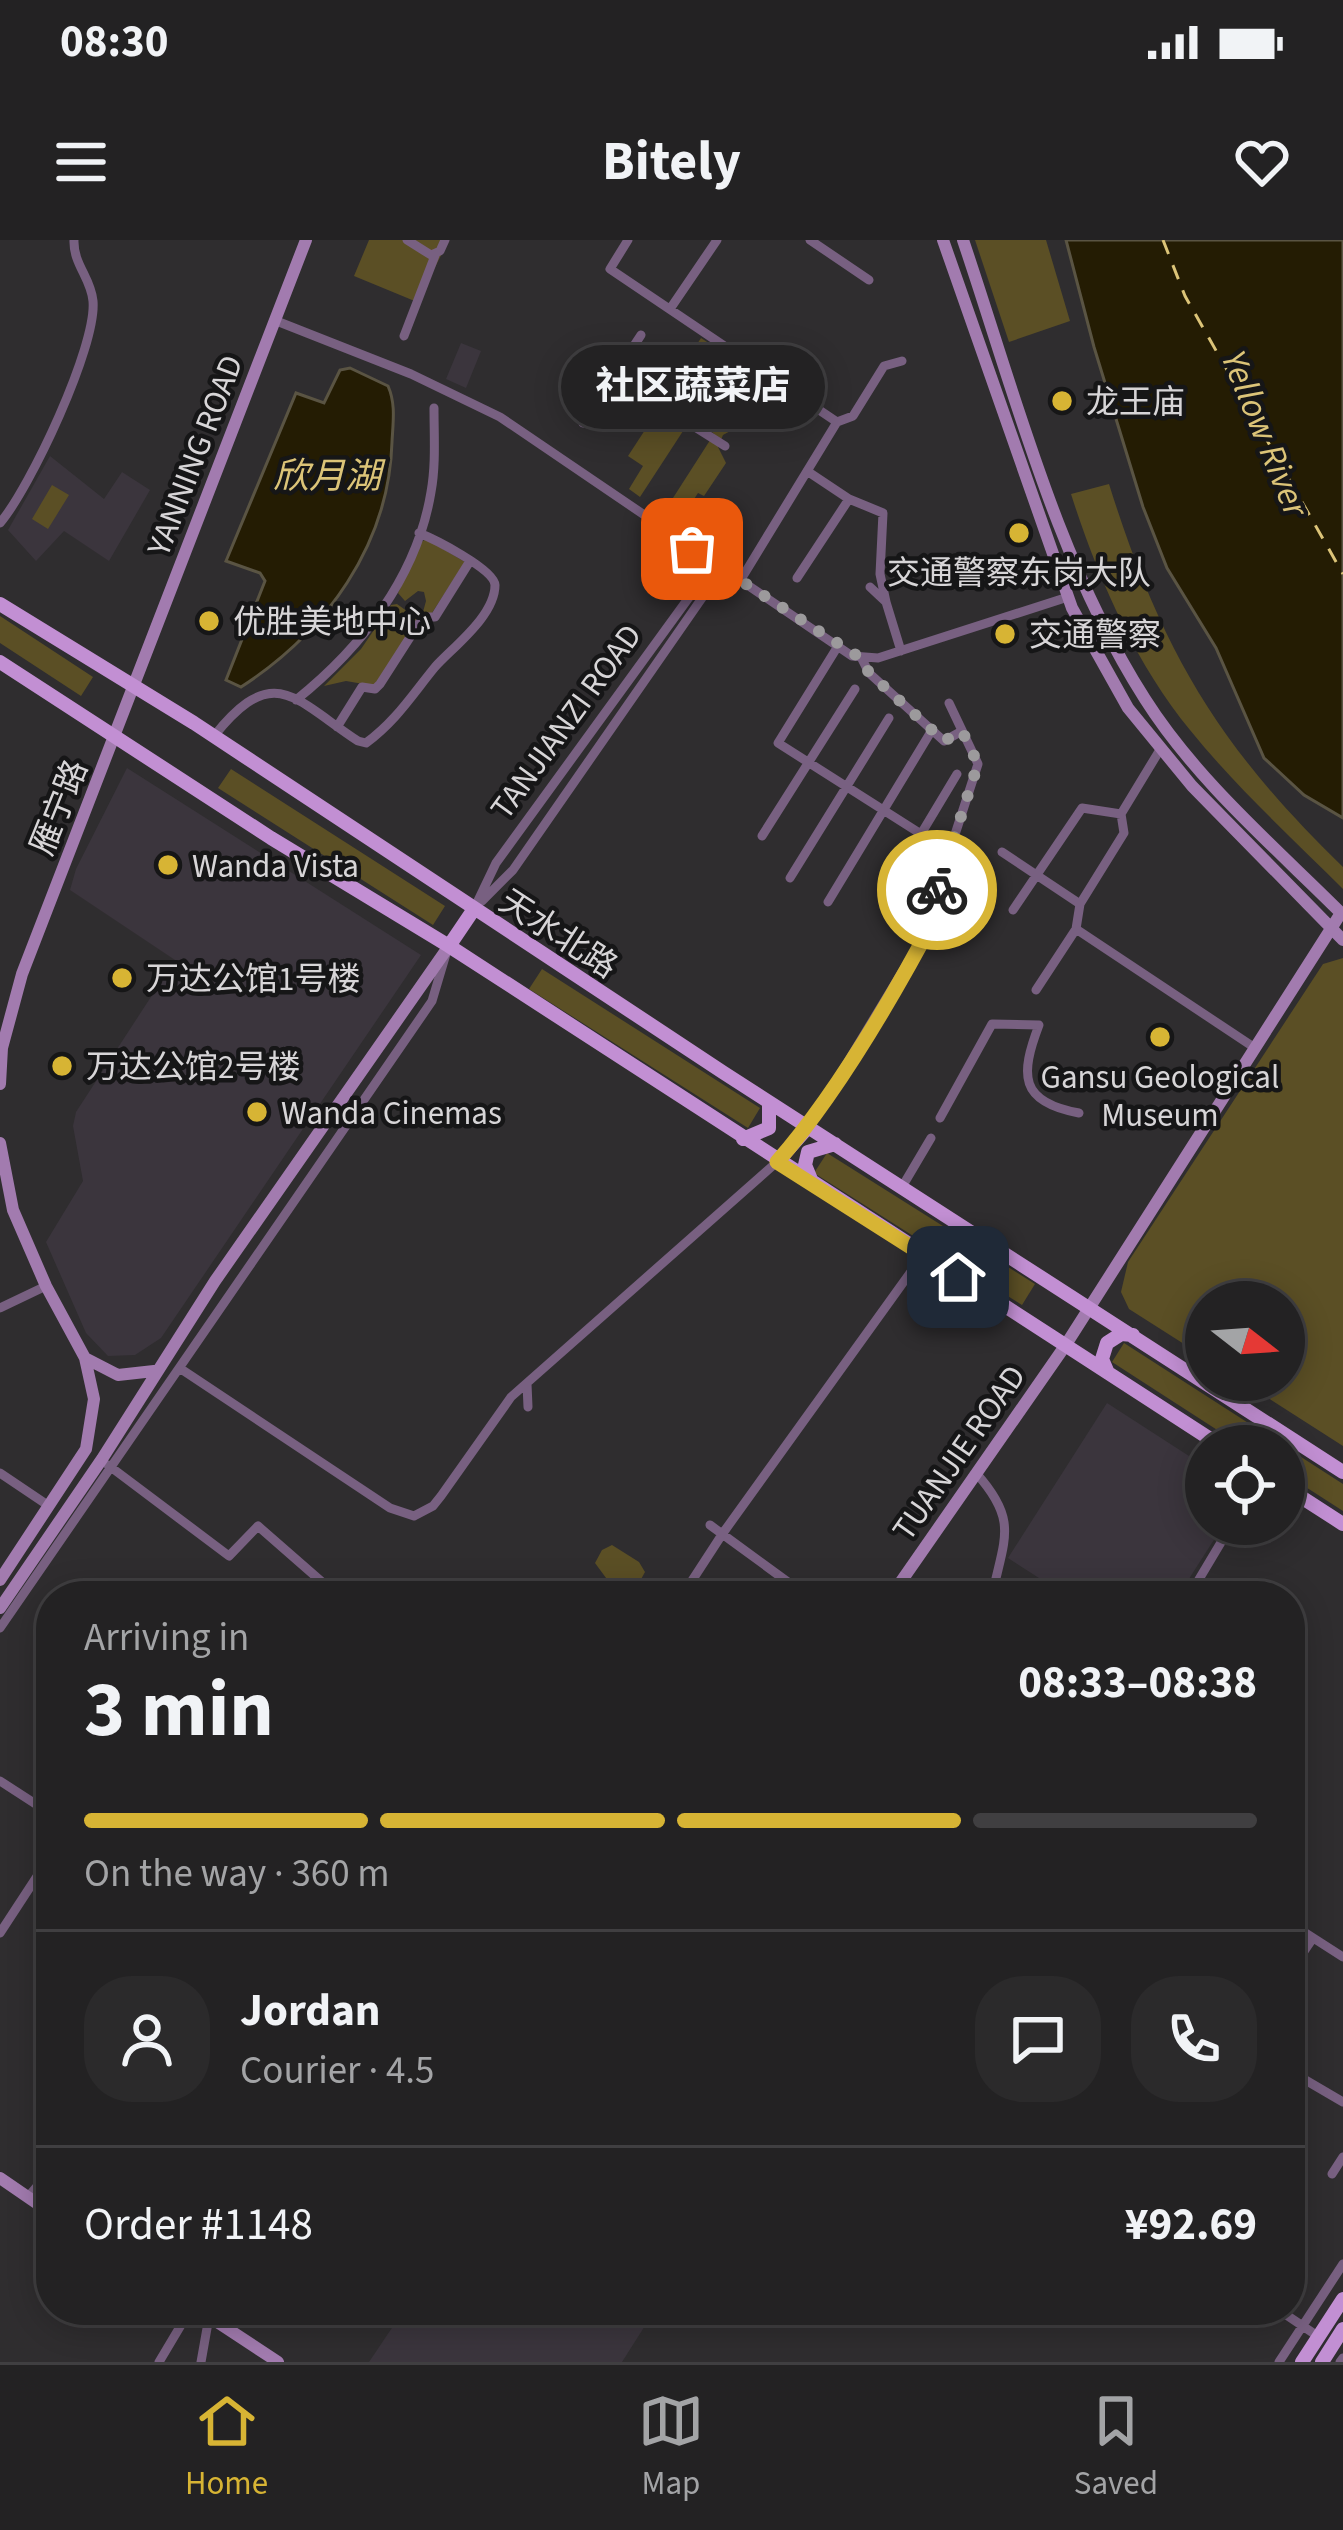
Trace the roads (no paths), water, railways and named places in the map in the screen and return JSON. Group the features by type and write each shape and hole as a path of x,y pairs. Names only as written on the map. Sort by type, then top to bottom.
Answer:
{"main road":[{"name":"YANNING ROAD","path":"134,690 306,240"},
{"path":"943,240 1068,597 1128,708 1192,786 1343,940"},
{"path":"963,240 1055,510 1095,610 1147,701 1205,776 1342,914"},
{"name":"天水北路","path":"0,604 214,736 1343,1472"},
{"path":"0,662 271,838 449,946 1188,1425"},
{"name":"雁宁路","path":"0,1084 2,1048 22,974 134,690"},
{"path":"0,1608 106,1463 155,1370 474,909"},
{"name":"TUANJIE ROAD","path":"901,1581 1065,1346 1342,914"},
{"path":"743,1139 769,1128 769,1102"},
{"path":"777,1162 808,1126"},
{"path":"0,1143 14,1210 46,1286 86,1358 94,1399 86,1449 0,1580"},
{"path":"813,1184 805,1165 808,1152 835,1144"},
{"path":"1109,1374 1102,1359 1107,1343 1121,1334 1132,1335"},
{"path":"86,1358 118,1375 155,1370"},
{"path":"1305,1500 1343,1524"},
{"path":"0,2178 36,2203"},
{"path":"1302,2362 1343,2300"},
{"path":"220,2325 278,2362"},
{"path":"1322,2362 1343,2330"}],"street":[{"path":"0,523 45,449 73,382 93,311 91,290 74,256 74,240"},
{"path":"407,240 424,254 436,253"},
{"path":"404,337 445,240"},
{"path":"628,240 610,268 837,422"},
{"path":"670,309 717,240"},
{"path":"810,240 869,280"},
{"path":"274,320 411,374 500,417 862,659 869,673 944,741 962,731"},
{"path":"583,423 640,335"},
{"path":"740,581 837,422 854,416 884,366 902,361"},
{"path":"705,433 748,362"},
{"path":"614,376 725,446"},
{"path":"296,700 367,633 396,587 432,489 434,408"},
{"path":"807,471 849,499 883,513 880,574 901,651"},
{"path":"797,578 849,499"},
{"path":"214,736 233,713 268,692 283,691 366,742 382,732 410,704 435,668 467,638 495,585 492,576 419,533"},
{"path":"337,728 362,687 380,684 423,617 435,617 470,561"},
{"name":"TANJIANZI ROAD","path":"474,909 513,870 722,569"},
{"name":"TANJIANZI ROAD","path":"474,909 496,863 698,585 722,569"},
{"path":"870,587 886,602"},
{"path":"862,659 1068,597"},
{"path":"838,646 778,743 921,834 957,774"},
{"path":"762,836 855,688"},
{"path":"808,1126 937,914 932,908 978,764 950,704"},
{"path":"790,878 889,718"},
{"path":"828,902 932,730"},
{"path":"1036,990 1076,929 1080,904 1124,833 1121,814 1161,748"},
{"path":"1012,910 1082,808 1121,814"},
{"path":"1002,852 1080,904"},
{"path":"1076,929 1255,1048"},
{"path":"0,1628 106,1463 181,1369 432,1001 449,946"},
{"path":"940,1118 992,1024 1039,1025 1026,1060 1025,1078 1034,1096 1079,1113"},
{"path":"902,1187 931,1138"},
{"path":"181,1369 389,1508 414,1516 433,1506 511,1397 777,1162"},
{"path":"692,1581 923,1255"},
{"path":"0,1308 46,1286"},
{"path":"527,1384 528,1407"},
{"path":"106,1463 229,1556 258,1526 321,1581"},
{"path":"0,1473 49,1506"},
{"path":"976,1473 998,1498 1007,1523 995,1581"},
{"path":"710,1525 787,1581"},
{"path":"1198,1581 1219,1545"},
{"path":"0,1781 36,1804"},
{"path":"0,1933 36,1878"},
{"path":"1305,1932 1343,1957"},
{"path":"1305,1950 1313,1938"},
{"path":"1305,2080 1343,2102"},
{"path":"1332,2174 1343,2157"},
{"path":"28,2198 36,2188"},
{"path":"1305,2323 1343,2264"},
{"path":"158,2362 188,2325"},
{"path":"200,2325 201,2362"},
{"path":"1279,2362 1303,2326 1319,2337"}],"water":[{"name":"Yellow River","path":"1066,240 1343,240 1343,818 1304,795 1264,758 1216,648 1167,568 1143,507"},
{"name":"欣月湖","path":"350,368 388,386 392,400 388,480 379,516 347,582 325,612 272,665 241,687 226,680 265,581 260,573 226,561 296,393 324,403 340,370"}],"place":[{"name":"龙王庙","path":"1062,401"},
{"name":"交通警察东岗大队","path":"1019,533"},
{"name":"社区蔬菜店","path":"692,549"},
{"name":"优胜美地中心","path":"209,621"},
{"name":"交通警察","path":"1005,634"},
{"name":"Wanda Vista","path":"168,865"},
{"name":"万达公馆1号楼","path":"122,978"},
{"name":"Gansu Geological Museum","path":"1160,1037"},
{"name":"万达公馆2号楼","path":"62,1066"},
{"name":"Wanda Cinemas","path":"257,1112"}]}
